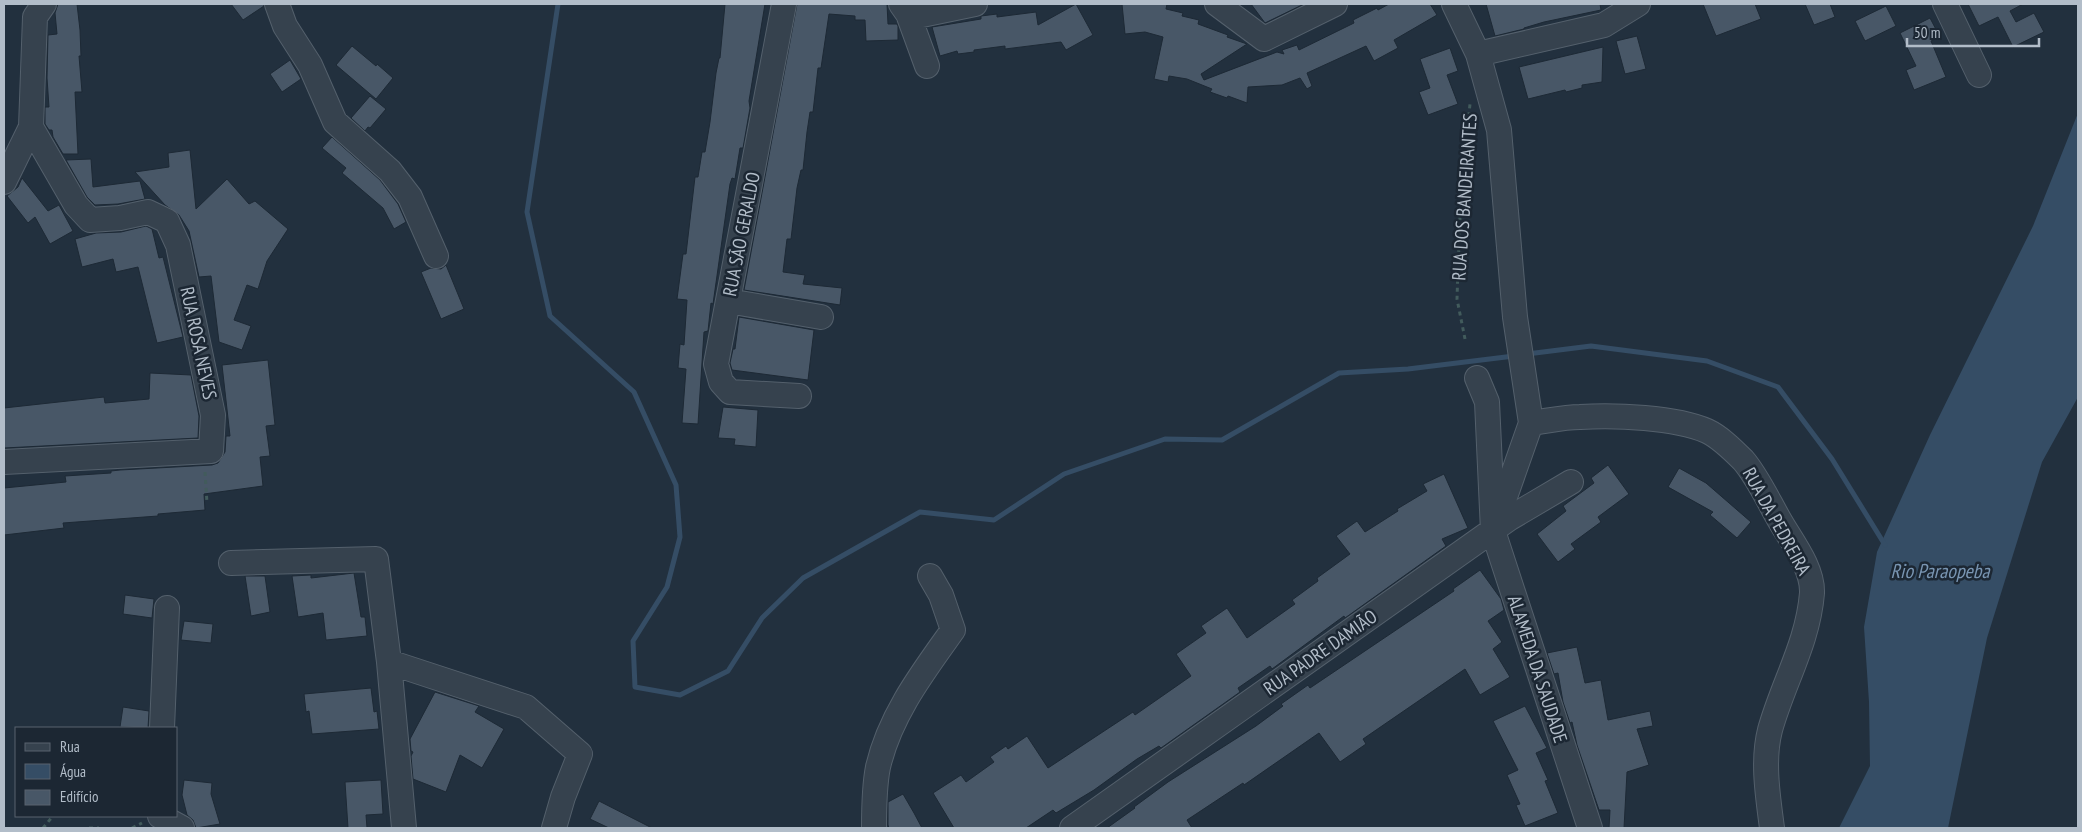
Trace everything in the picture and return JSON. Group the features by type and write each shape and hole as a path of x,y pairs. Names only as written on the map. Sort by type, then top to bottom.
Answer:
{"street":[{"path":"4,182 30,127 35,17 44,4"},
{"path":"277,4 285,26 310,65 336,122 390,171 410,197 436,256"},
{"name":"RUA SÃO GERALDO","path":"784,4 716,364 721,382 730,392 799,396"},
{"path":"904,9 917,16 976,4"},
{"path":"1217,4 1264,39"},
{"path":"1246,4 1264,39"},
{"path":"1264,39 1335,4"},
{"name":"RUA DOS BANDEIRANTES","path":"1454,4 1478,54 1499,130 1515,317 1531,423"},
{"path":"1478,54 1604,25 1638,4"},
{"path":"1945,4 1979,75"},
{"path":"904,9 927,66"},
{"name":"RUA ROSA NEVES","path":"30,127 76,205 90,220 120,218 148,212 167,221 178,245 213,415 211,450 203,451"},
{"path":"728,302 821,317"},
{"path":"1477,378 1487,402 1493,531"},
{"name":"RUA DA PEDREIRA","path":"1531,423 1580,417 1662,421 1691,426 1708,432 1744,461 1766,497 1808,570 1812,591 1804,638 1777,708 1770,732 1767,763 1772,828"},
{"path":"1493,531 1531,423"},
{"path":"4,462 203,451"},
{"name":"RUA PADRE DAMIÃO","path":"1072,828 1510,518 1571,482"},
{"name":"ALAMEDA DA SAUDADE","path":"1493,531 1584,821"},
{"path":"231,563 376,559 389,662 404,828"},
{"path":"874,828 878,767 894,723 914,685 953,630 941,595 930,576"},
{"path":"162,727 167,608"},
{"path":"389,662 526,707 580,754 563,797 554,828"},
{"path":"162,817 182,828"}],"path":[{"name":"RUA DOS BANDEIRANTES","path":"1465,339 1458,299 1458,269 1461,190 1471,96"},
{"path":"203,451 206,503"},
{"path":"42,828 52,817"},
{"path":"89,828 99,828"}],"water":[{"name":"Rio Paraopeba","path":"2078,113 2078,397 2042,462 1987,638 1948,828 1839,828 1870,766 1869,702 1864,627 1877,552 1930,435 2033,226"}],"building":[{"path":"58,4 77,4 80,30 81,56 79,56 82,92 75,92 78,154 63,154 53,137 52,130 49,130 45,124 45,107 49,107 47,78 48,35 57,34 55,13"},
{"path":"231,4 264,4 264,6 243,20"},
{"path":"725,4 765,4 743,148 740,148 735,179 732,178 730,184 713,304 711,303 708,331 704,332 698,424 682,423 686,369 678,368 680,344 684,345 687,300 677,299 683,254 686,254 695,177 698,177 702,152 705,152 710,122 716,73 720,58"},
{"path":"797,4 887,4 888,24 897,24 898,26 898,40 866,41 865,20 855,20 855,16 829,14 821,68 818,68 813,112 810,112 803,170 801,170 797,188 791,239 787,239 783,272 805,275 803,284 842,288 840,305 744,290"},
{"path":"1076,4 1093,35 1066,50 1061,42 1005,49 1005,46 958,54 957,51 940,56 932,27 981,19 981,16 997,14 997,17 1036,12 1038,25"},
{"path":"1122,4 1167,4 1166,9 1183,13 1182,16 1199,20 1198,24 1247,44 1201,74 1204,80 1277,52 1284,54 1282,50 1297,45 1299,50 1354,23 1353,20 1389,4 1430,4 1437,15 1394,40 1398,48 1374,61 1366,46 1307,73 1312,86 1307,89 1300,78 1282,85 1248,87 1247,103 1210,92 1212,89 1187,79 1169,76 1168,82 1154,79 1163,37 1145,32 1125,34"},
{"path":"1251,4 1304,4 1265,23"},
{"path":"1486,4 1600,4 1601,10 1544,22 1495,36"},
{"path":"1703,4 1755,4 1761,19 1716,36"},
{"path":"1805,4 1830,4 1835,17 1814,25"},
{"path":"1968,4 2023,4 2010,11 2016,22 2034,13 2044,32 2013,47 1998,17 1979,26"},
{"path":"1886,6 1896,26 1865,41 1855,21"},
{"path":"1930,18 1940,37 1931,41 1946,77 1914,90 1906,70 1916,66 1900,33"},
{"path":"1637,36 1646,69 1625,74 1616,41"},
{"path":"352,46 393,78 376,99 336,65"},
{"path":"1603,47 1602,82 1582,85 1582,88 1566,92 1565,90 1528,99 1519,67"},
{"path":"1450,48 1458,71 1447,75 1458,104 1428,115 1419,92 1430,88 1420,59"},
{"path":"290,60 301,79 282,92 270,74"},
{"path":"370,96 386,109 370,128 368,127 365,131 351,118"},
{"path":"332,137 380,180 398,204 406,222 394,229 383,208 342,173 346,168 322,148"},
{"path":"190,150 196,209 227,179 249,204 255,201 288,229 267,261 258,289 247,285 234,320 251,326 242,350 219,342 211,276 199,277 189,231 179,215 165,205 135,172 169,167 168,153"},
{"path":"91,159 93,187 140,181 145,199 118,204 95,205 87,197 66,160"},
{"path":"22,178 48,211 59,205 73,231 50,244 35,217 28,223 7,196 18,187"},
{"path":"146,226 152,229 159,258 163,257 183,337 157,343 138,267 116,272 113,259 82,267 75,239 96,233 121,232"},
{"path":"446,265 464,309 441,319 421,272 431,268 441,269"},
{"path":"739,317 814,330 808,380 732,370 730,363 733,349 735,349"},
{"path":"268,360 275,425 266,426 270,456 260,457 263,486 204,494 205,510 158,514 158,516 63,523 64,528 4,535 4,488 66,482 65,476 218,463 225,452 226,436 230,436 222,365"},
{"path":"150,373 191,375 199,416 198,438 4,448 4,408 104,397 105,403 149,399"},
{"path":"723,407 758,410 756,447 734,445 735,439 718,438"},
{"path":"1608,465 1629,494 1598,517 1601,522 1571,544 1575,549 1558,562 1537,534 1566,511 1563,506 1594,483 1591,478"},
{"path":"1679,468 1706,483 1751,522 1737,538 1710,515 1713,512 1668,487"},
{"path":"1444,474 1468,528 1442,539 1446,546 1345,618 1344,616 1272,669 1270,666 1238,688 1240,692 1161,748 1159,746 1137,759 1094,790 1056,813 1053,810 1026,828 954,828 933,793 961,775 966,782 994,762 990,757 1006,746 1008,749 1027,736 1048,768 1133,712 1135,715 1191,676 1176,654 1206,633 1201,626 1227,608 1247,638 1295,604 1292,600 1318,581 1317,578 1350,554 1336,536 1357,521 1365,532 1398,511 1397,509 1427,491 1423,484"},
{"path":"1480,570 1501,599 1504,610 1488,621 1502,642 1493,649 1510,677 1480,695 1465,669 1363,739 1366,744 1340,762 1319,733 1244,785 1243,783 1187,820 1192,828 1107,828 1168,782 1256,726 1283,706 1281,704 1308,685 1310,688 1454,591 1453,589"},
{"path":"354,573 361,617 365,617 367,636 326,640 323,613 298,617 292,576 311,575 311,578"},
{"path":"245,576 265,576 270,612 251,616"},
{"path":"125,595 154,599 152,618 123,614"},
{"path":"184,621 213,624 211,643 181,640"},
{"path":"1577,647 1585,683 1601,680 1608,720 1650,711 1653,726 1637,729 1649,765 1627,772 1624,828 1609,828 1610,810 1599,810 1577,745 1572,722 1570,723 1563,702 1558,673 1554,674 1547,653"},
{"path":"371,688 374,712 377,711 379,729 312,734 309,711 306,712 304,694"},
{"path":"435,692 479,706 475,712 504,729 482,768 460,755 446,792 413,779 411,756 413,752 411,751 410,739"},
{"path":"1525,706 1547,748 1536,753 1548,780 1545,781 1558,813 1525,826 1516,805 1520,804 1507,775 1518,770 1493,721"},
{"path":"123,707 149,711 148,727 120,727"},
{"path":"184,780 212,783 211,794 220,824 196,828 193,820 187,815 182,795"},
{"path":"381,780 383,814 366,815 367,828 348,828 345,782"},
{"path":"903,794 922,828 889,828 888,802"},
{"path":"599,801 652,828 609,828 590,819"}],"waterway":[{"path":"558,4 527,212 550,316 634,392 676,485 680,537 667,587 633,641 635,687 680,695 728,671 762,618 803,578 920,512 994,520 1064,474 1165,439 1222,440 1339,373 1408,369 1514,356"},
{"path":"1527,354 1591,346 1707,361 1778,387 1832,459 1885,545"}]}
